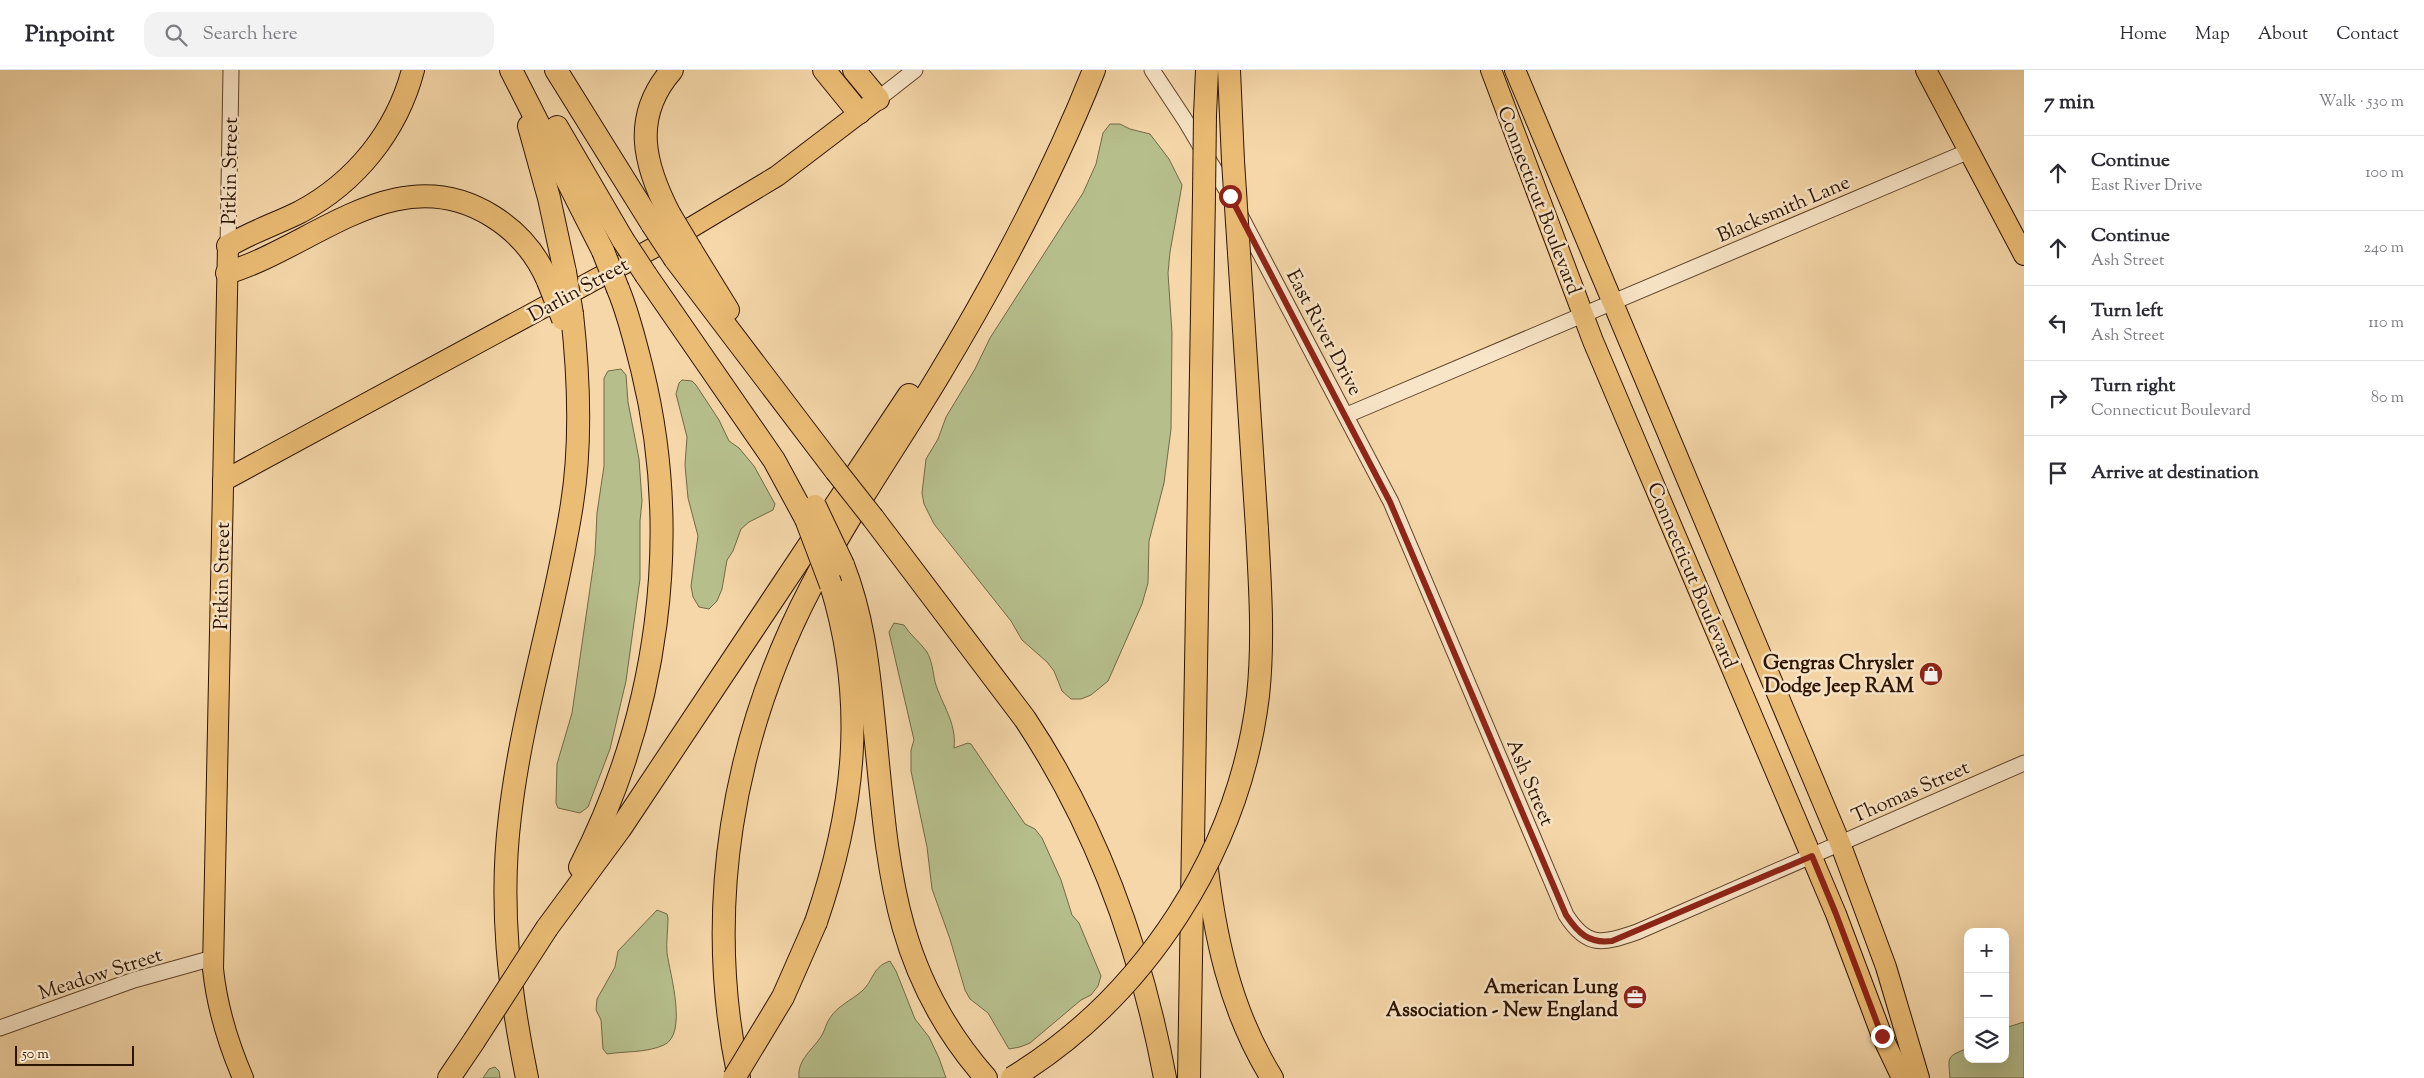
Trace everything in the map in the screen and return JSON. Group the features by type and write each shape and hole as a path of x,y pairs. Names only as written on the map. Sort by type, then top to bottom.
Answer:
{"highway":[{"path":"228,246 247,235 309,207 351,176 375,148 390,125 403,102 413,70"},
{"path":"556,70 661,220 777,396 873,518 1025,719 1046,752 1077,809 1108,876 1128,929 1148,1001 1165,1078"},
{"path":"661,220 650,172 645,133 653,101 672,70"},
{"path":"824,70 859,113"},
{"path":"854,70 878,99"},
{"path":"739,1078 728,1016 724,953 725,885 734,806 749,739 772,671 802,604 829,554 940,374 995,277 1053,164 1094,70"},
{"path":"1189,1078 1207,70"},
{"path":"1012,1078 1081,1028 1135,973 1170,928 1212,853 1241,776 1256,711 1262,638 1229,70"},
{"path":"518,73 603,251 618,290 639,356 656,443 661,527 657,614 645,688 621,773 586,856 547,928"},
{"path":"518,73 570,150 646,275 711,370 769,440 843,566 855,600 866,654 891,872 903,929 916,967 938,1011 961,1046 986,1078"},
{"path":"518,73 549,198 556,276 574,341 578,428 572,503 559,575 523,739 509,823 505,924 516,1023 527,1078"},
{"path":"227,273 262,260 364,210 396,199 425,195 466,204 500,221 529,247 556,276"},
{"path":"449,1078 547,928 620,830 883,435 959,316 975,296 995,277"},
{"path":"734,1078 783,997 816,922 841,840 852,767 852,716 849,673 843,633 810,512"},
{"path":"1194,774 1212,906 1224,966 1244,1025 1272,1078"},
{"path":"724,953 754,1078"},
{"path":"516,1023 536,1078"}],"main road":[{"name":"Connecticut Boulevard","path":"1491,70 1583,314 1812,856 1882,1036 1902,1078"},
{"name":"Connecticut Boulevard","path":"1515,70 1840,844 1886,967 1919,1078"},
{"path":"1926,70 2024,255"},
{"name":"Darlin Street","path":"223,481 692,227 777,176 878,99"},
{"name":"Pitkin Street","path":"228,246 213,958 215,987 221,1015 230,1046 243,1078"}],"street":[{"name":"Pitkin Street","path":"228,246 231,70"},
{"name":"Darlin Street","path":"878,99 915,70"},
{"name":"East River Drive","path":"1152,70 1185,120 1226,189 1347,415 1612,302"},
{"name":"Blacksmith Lane","path":"1612,302 1969,151"},
{"name":"Ash Street","path":"1347,415 1390,502 1566,915 1577,931 1595,942 1612,941 1812,856"},
{"name":"Thomas Street","path":"1812,856 2024,763"},
{"name":"Meadow Street","path":"0,1028 125,983 213,958"}],"green space":[{"path":"1110,124 1120,124 1130,129 1150,134 1169,159 1182,185 1168,273 1172,333 1171,429 1164,483 1149,541 1148,583 1142,604 1108,681 1091,695 1081,699 1071,699 1062,691 1054,671 1047,662 1022,640 1011,621 934,524 924,504 922,493 926,459 938,439 946,417 975,369 990,338 1083,193 1096,164 1103,133"},
{"path":"621,369 626,375 628,402 639,459 642,501 640,579 626,681 610,749 588,807 580,813 558,808 556,803 557,764 572,713 595,554 597,513 604,466 604,378 608,371"},
{"path":"682,380 692,381 696,385 719,420 729,441 739,448 754,466 775,504 773,510 749,522 741,529 733,551 727,560 722,589 717,601 709,609 699,607 693,597 691,586 698,536 688,498 685,465 687,437 676,394 679,383"},
{"path":"894,623 904,625 929,655 935,682 951,722 954,748 968,743 971,744 1025,824 1035,829 1042,838 1061,880 1072,915 1079,923 1101,976 1098,986 1091,995 1081,1000 1030,1043 1020,1047 1009,1049 988,1013 970,999 965,990 950,939 932,889 927,847 911,771 911,750 914,740 889,632"},
{"path":"657,910 667,914 668,918 667,953 676,1003 675,1029 671,1039 657,1048 607,1054 603,1049 601,1020 596,1010 597,999 615,967 618,951"},
{"path":"890,961 896,971 915,1019 929,1037 946,1078 799,1078 800,1065 822,1035 827,1022 833,1014 866,987 876,970"},
{"path":"2024,1022 2024,1078 1950,1078 1950,1058 1964,1050 1964,1063 2009,1063 2009,1027"},
{"path":"495,1067 499,1071 500,1078 483,1078 489,1069"}],"place":[{"name":"Gengras Chrysler Dodge Jeep RAM","path":"1931,674"},
{"name":"American Lung Association - New England","path":"1635,997"}],"route":[{"path":"1230,196 1347,415 1390,502 1566,915 1577,931 1595,942 1612,941 1812,856 1882,1036"}]}
